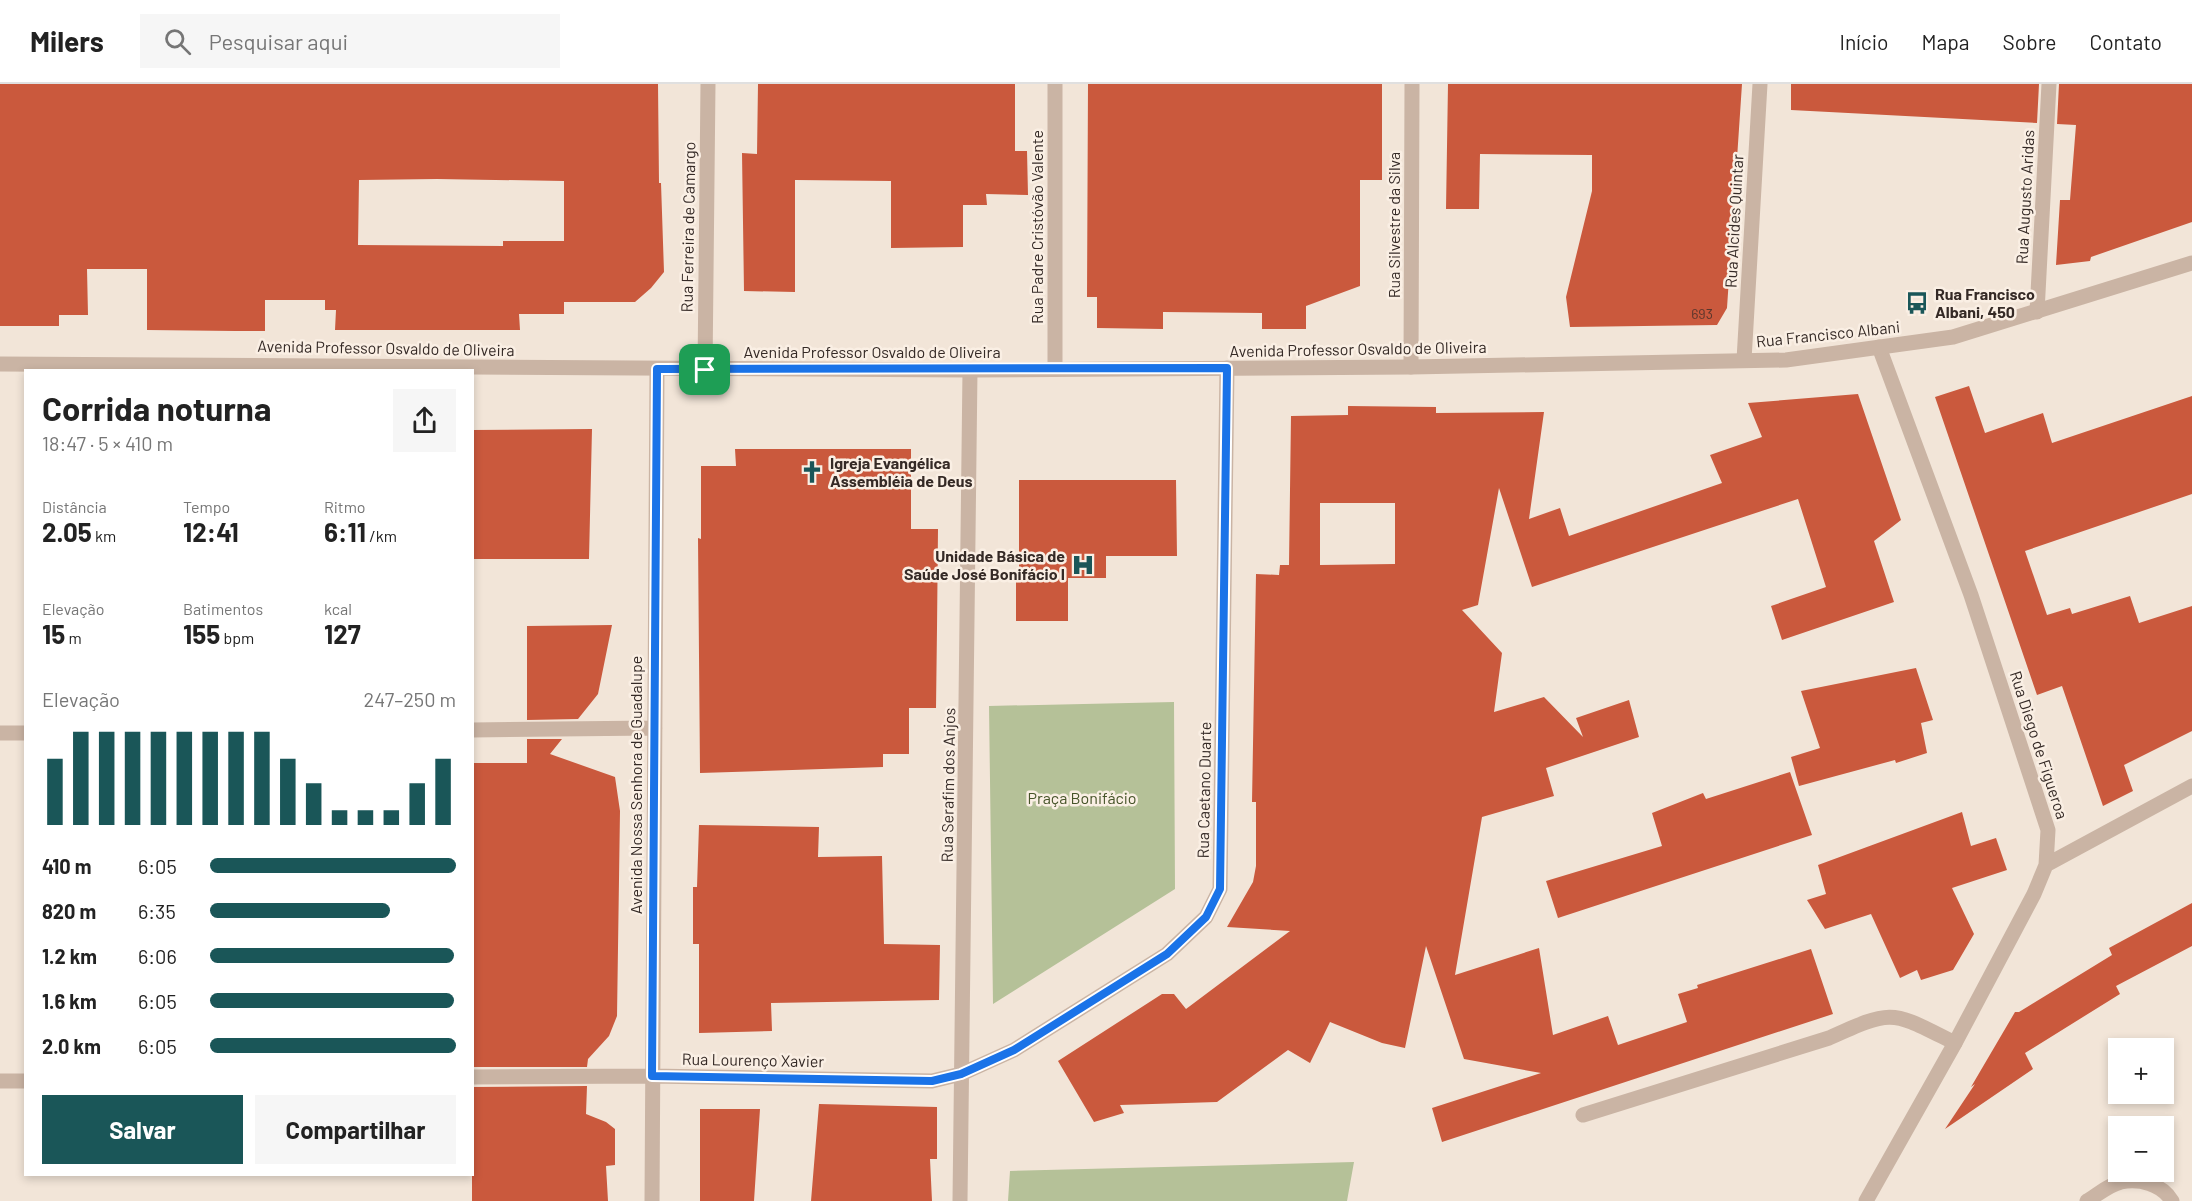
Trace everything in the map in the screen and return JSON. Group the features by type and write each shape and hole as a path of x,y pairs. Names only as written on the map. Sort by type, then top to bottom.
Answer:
{"street":[{"name":"Rua Ferreira de Camargo","path":"705,370 708,84"},
{"name":"Rua Padre Cristóvão Valente","path":"1055,84 1055,369"},
{"name":"Rua Silvestre da Silva","path":"1411,367 1412,84"},
{"name":"Rua Alcides Quintar","path":"1744,360 1760,84"},
{"name":"Rua Augusto Aridas","path":"2037,312 2049,84"},
{"name":"Rua Francisco Albani","path":"1744,360 1786,360 1953,337 2192,263"},
{"name":"Rua Diego de Figueroa","path":"1866,1201 1955,1043 2034,894 2046,865 2048,830 1971,595 1879,347"},
{"name":"Avenida Professor Osvaldo de Oliveira","path":"0,364 970,370 1411,367 1744,360"},
{"name":"Rua Caetano Duarte","path":"961,1074 1014,1050 1167,954 1206,917 1220,889 1227,368"},
{"name":"Avenida Nossa Senhora de Guadalupe","path":"651,1201 657,369"},
{"name":"Rua Serafim dos Anjos","path":"960,1201 970,370"},
{"path":"474,730 655,728"},
{"path":"0,733 24,733"},
{"path":"2046,865 2192,786"},
{"path":"1583,1115 1829,1038 1888,1015 1904,1017 1955,1043"},
{"name":"Rua Lourenço Xavier","path":"474,1077 652,1076 932,1081 961,1074"},
{"path":"0,1081 24,1081"},
{"path":"2087,1201 2119,1182 2135,1181 2152,1184 2168,1195 2172,1201"}],"green space":[{"name":"Praça Bonifácio","path":"1174,702 1175,889 993,1004 989,706"},
{"path":"1354,1162 1347,1201 1008,1201 1010,1171"}],"building":[{"path":"0,84 658,84 659,183 661,183 664,272 635,302 564,302 564,314 519,314 520,330 335,330 336,310 325,310 325,300 265,300 265,331 147,330 147,269 87,269 88,315 59,315 59,326 0,326","holes":["359,180 564,181 564,241 503,241 503,246 358,245"]},
{"path":"758,84 1015,84 1015,151 1027,151 1028,195 986,194 987,205 963,205 963,247 891,248 891,181 795,180 795,292 744,291 742,153 757,154"},
{"path":"1088,84 1382,84 1382,180 1360,180 1360,286 1306,306 1306,329 1262,329 1262,313 1163,312 1163,329 1097,328 1097,297 1087,297"},
{"path":"1448,84 1742,84 1727,308 1717,325 1570,327 1566,297 1592,191 1592,155 1480,154 1479,209 1446,209"},
{"path":"1791,84 2039,84 2037,123 1791,110"},
{"path":"2059,84 2192,84 2192,222 2091,257 2090,261 2056,265 2060,200 2070,200 2076,125 2057,124"},
{"path":"1969,386 1985,433 2043,413 2052,443 2192,396 2192,494 2025,551 2047,615 2070,608 2072,614 2130,596 2139,623 2192,606 2192,731 2124,765 2133,791 2103,806 2062,686 2037,695 1935,397"},
{"path":"1858,394 1901,520 1874,541 1894,602 1782,640 1771,606 1826,587 1798,499 1532,587 1499,488 1478,605 1462,610 1502,653 1494,712 1544,697 1583,737 1576,718 1629,700 1639,737 1546,768 1554,796 1482,817 1455,975 1539,948 1553,1035 1608,1016 1618,1045 1687,1022 1678,994 1698,988 1697,985 1811,949 1833,1014 1442,1142 1432,1108 1541,1073 1464,1059 1426,946 1405,1048 1382,1043 1330,1022 1310,1063 1288,1050 1217,1102 1120,1105 1124,1113 1094,1122 1058,1061 1162,994 1174,994 1186,1009 1290,931 1227,927 1253,882 1256,866 1256,802 1252,802 1256,574 1279,575 1280,565 1289,565 1291,416 1348,415 1348,406 1436,407 1436,413 1544,412 1529,519 1560,508 1569,536 1722,483 1710,455 1762,437 1748,403","holes":["1320,503 1395,503 1395,564 1320,565"]},
{"path":"592,429 589,559 474,559 474,430"},
{"path":"735,449 911,449 911,529 938,529 936,708 909,708 909,754 883,754 883,767 700,773 698,538 701,539 701,466 736,466"},
{"path":"1019,480 1176,480 1177,556 1106,556 1106,578 1068,578 1068,621 1016,621 1016,578 1019,578"},
{"path":"612,625 598,694 578,719 527,720 527,626"},
{"path":"1916,668 1933,720 1921,723 1927,753 1896,763 1895,760 1799,786 1791,757 1820,748 1801,691"},
{"path":"527,739 562,739 550,754 615,777 620,811 617,1016 609,1036 588,1059 587,1067 474,1067 474,763 527,763"},
{"path":"1790,772 1812,835 1558,918 1546,881 1662,846 1652,813 1703,793 1706,799"},
{"path":"1962,812 1971,846 1996,838 2007,870 1952,888 1974,934 1953,970 1921,980 1917,970 1900,978 1871,914 1825,929 1807,900 1826,894 1818,865"},
{"path":"699,825 819,827 818,857 882,856 884,944 940,945 939,1000 771,1003 772,1031 699,1033 699,944 693,944 693,887 697,887"},
{"path":"2192,903 2192,946 2116,986 2120,994 2025,1053 2033,1069 1945,1129 1975,1084 1971,1087 2015,1012 2019,1012 2112,955 2109,948"},
{"path":"587,1086 586,1114 606,1122 615,1129 615,1165 606,1166 608,1201 472,1201 474,1087"},
{"path":"819,1104 937,1107 937,1159 930,1159 932,1201 811,1201"},
{"path":"700,1109 760,1109 754,1201 700,1201"}],"place":[{"name":"Rua Francisco Albani, 450","path":"1917,303"},
{"name":"Igreja Evangélica Assembléia de Deus","path":"812,472"},
{"name":"Unidade Básica de Saúde José Bonifácio I","path":"1083,565"}],"route":[{"path":"1227,368 1220,889 1206,917 1167,954 1014,1050 961,1074 932,1081 652,1076 657,369 705,370 1227,368"}]}
